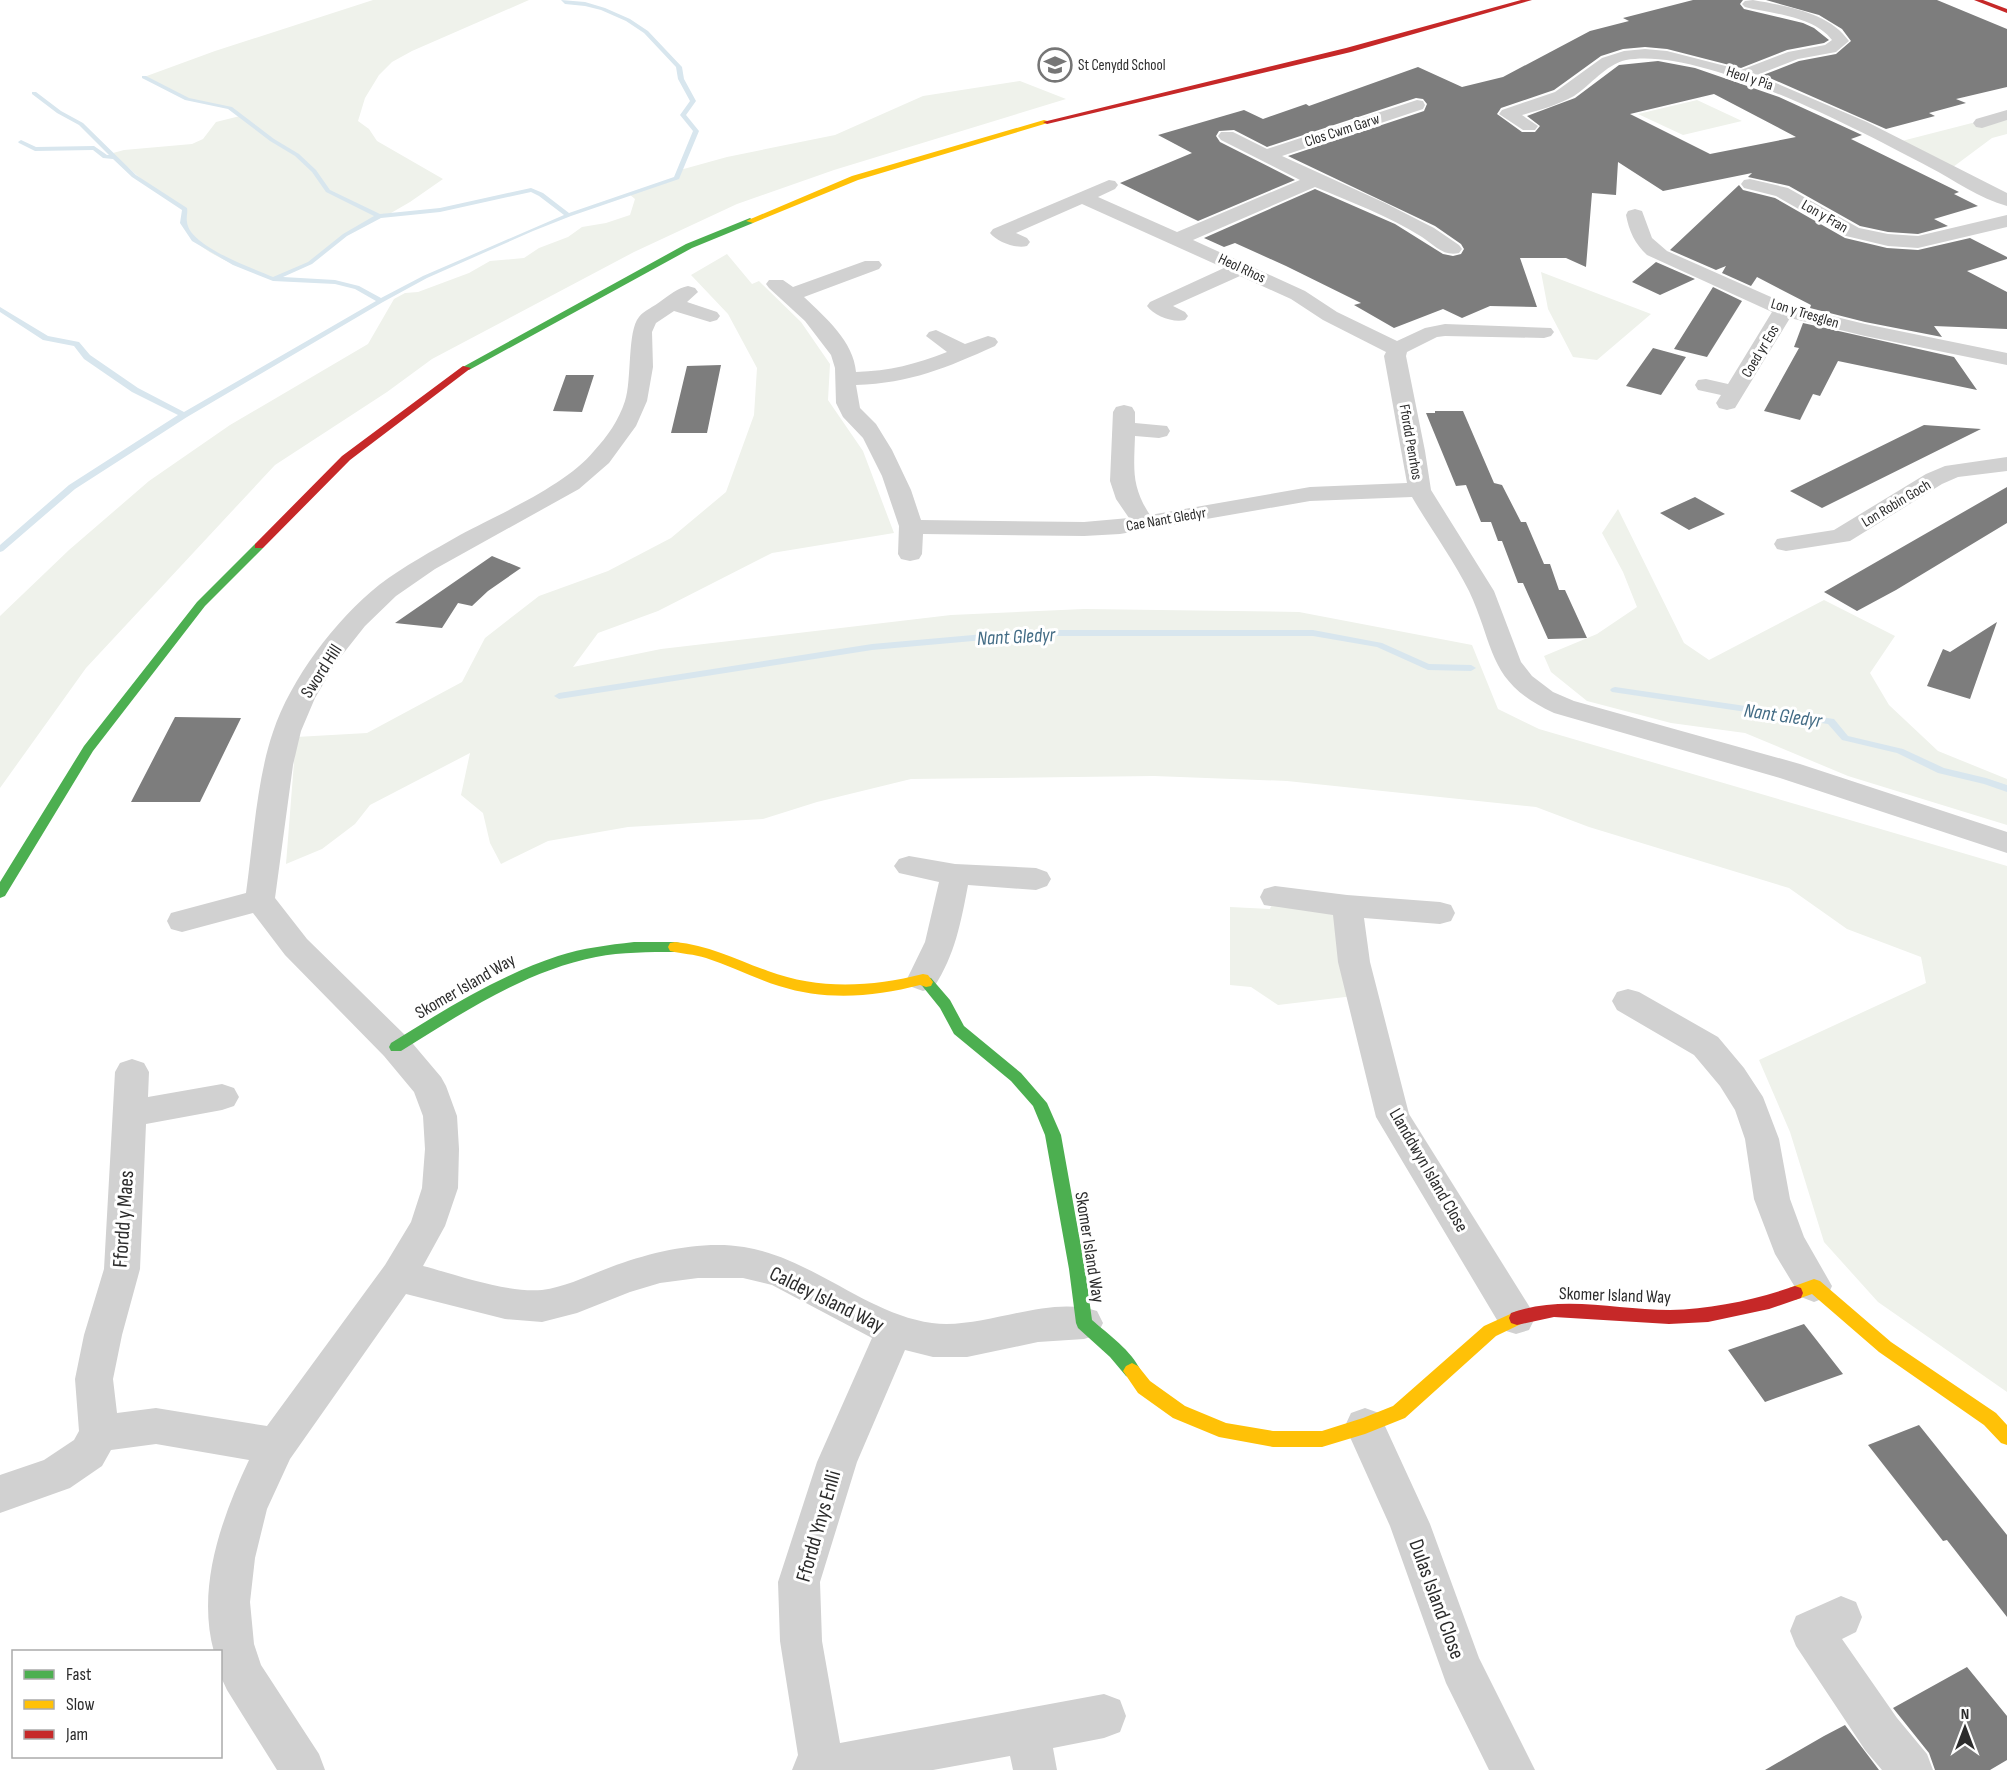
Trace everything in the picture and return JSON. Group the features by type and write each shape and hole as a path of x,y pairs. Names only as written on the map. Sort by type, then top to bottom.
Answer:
{"main road":[{"path":"0,893 88,748 201,604 346,458 459,372 689,246 855,178 1011,132 1359,47 1529,0"},
{"path":"1977,0 2007,12"},
{"name":"Skomer Island Way","path":"396,1047 494,987 538,966 570,956 609,949 648,945 682,947 719,955 788,984 822,989 867,991 902,986 923,979 945,1004 959,1030 1016,1077 1039,1103 1053,1135 1077,1269 1084,1323 1116,1353 1144,1387 1179,1412 1225,1431 1273,1439 1322,1439 1365,1426 1399,1412 1490,1331 1516,1318 1554,1310 1669,1317 1708,1315 1769,1302 1814,1286"},
{"path":"1814,1286 1885,1347 1990,1419 2007,1437"}],"street":[{"path":"1743,75 1794,55 1830,48 1841,41 1834,31 1782,9 1750,4"},
{"name":"Heol y Pia","path":"1530,126 1508,114 1555,99 1568,92 1606,62 1623,56 1661,55 1743,75 1795,94 2007,200"},
{"name":"Clos Cwm Garw","path":"1268,155 1417,105"},
{"path":"1982,123 2002,118 2002,111"},
{"name":"Clos Cwm Garw","path":"1227,136 1427,232 1452,249"},
{"path":"1178,239 1315,180"},
{"name":"Lon y Fran","path":"1750,184 1782,192 1853,232 1888,240 1918,242 2007,221"},
{"path":"1000,233 1109,185"},
{"name":"Heol Rhos","path":"1083,197 1298,295 1330,316 1397,349"},
{"name":"Lon y Tresglen","path":"1635,215 1640,238 1648,248 1784,309 1864,330 2007,359"},
{"path":"978,224 1020,242"},
{"path":"1427,232 1461,228"},
{"path":"873,265 783,290 822,329 842,355 846,379 846,399 850,411 867,427 896,485 911,527 910,554"},
{"path":"1178,316 1149,304 1241,268"},
{"name":"Sword Hill","path":"260,900 279,765 287,731 302,698 324,661 356,621 387,591 426,564 571,484 602,458 625,426 636,401 642,367 642,332 647,321 679,298 710,316"},
{"name":"Coed yr Eos","path":"1706,385 1731,398 1784,309"},
{"path":"1397,349 1432,332 1445,330 1517,322 1544,332"},
{"path":"936,336 964,353"},
{"path":"846,379 878,378 925,369 988,342"},
{"name":"Ffordd Penrhos","path":"1397,349 1396,363 1414,451 1419,490 1481,591 1509,664 1523,682 1544,698 1564,707 1790,771 2007,843"},
{"path":"1145,524 1128,499 1122,481 1123,420 1159,430"},
{"name":"Lon Robin Goch","path":"1786,544 1841,536 1934,479 1953,471 2007,464"},
{"name":"Cae Nant Gledyr","path":"911,527 1084,529 1145,524 1310,494 1419,490"},
{"path":"909,866 955,874 1036,879"},
{"path":"923,979 933,966 939,949 955,874"},
{"path":"1275,897 1347,906 1440,913"},
{"path":"182,921 260,900 297,947 396,1047 429,1086 440,1116 442,1149 440,1188 426,1226 398,1276 276,1446 247,1508 234,1558 229,1602 233,1644 242,1675 303,1770"},
{"name":"Llanddwyn Island Close","path":"1347,906 1359,984 1393,1117 1516,1318"},
{"path":"1628,1001 1706,1046 1751,1106 1762,1139 1772,1199 1788,1243 1814,1286"},
{"name":"Ffordd y Maes","path":"99,1433 94,1379 103,1335 122,1269 132,1072"},
{"path":"130,1113 222,1097"},
{"name":"Caldey Island Way","path":"398,1276 505,1303 542,1306 577,1297 623,1278 660,1267 698,1262 743,1262 782,1272 894,1331 933,1340 967,1340 1038,1326 1084,1323"},
{"name":"Ffordd Ynys Enlli","path":"818,1769 801,1641 799,1582 837,1462 894,1331"},
{"path":"0,1494 56,1475 88,1453 99,1433 156,1426 276,1446"},
{"name":"Dulas Island Close","path":"1365,1426 1410,1524 1461,1668 1513,1770"},
{"path":"1841,1617 1811,1631 1881,1734 1911,1770"},
{"path":"818,1769 1031,1751 1104,1716"}],"shaded area":[{"path":"373,0 529,0 412,51 392,62 379,75 365,98 358,121 369,129 377,141 443,179 391,213 379,216 345,235 310,263 273,279 231,263 210,252 193,239 183,223 185,209 155,191 113,153 192,144 203,139 216,122 240,116 230,108 187,99 144,77 215,51"},
{"path":"1020,81 1066,99 834,170 737,204 634,252 432,359 387,392 275,465 86,668 0,788 0,616 69,550 149,481 230,425 368,344 394,299 405,293 418,292 469,273 490,261 524,258 539,248 568,237 582,227 606,223 630,215 635,199 629,194 677,178 680,170 727,157 835,135 923,96"},
{"path":"1697,100 1742,121 1683,135 1638,114"},
{"path":"2007,115 2007,134 1992,138 1949,170 1894,143 1972,123 1982,123"},
{"path":"727,254 752,284 759,281 801,322 830,364 828,400 863,451 894,533 772,553 658,611 598,633 573,667 661,649 951,615 1084,609 1299,612 1472,645 1498,709 1539,729 2007,866 2007,1392 1878,1302 1824,1242 1790,1132 1759,1060 1926,983 1921,957 1847,929 1789,888 1589,827 1536,807 1287,781 1154,776 911,779 817,802 763,819 628,827 548,841 501,864 490,843 483,813 461,795 470,753 370,805 355,824 322,849 286,864 296,737 367,733 462,682 485,638 539,596 608,571 671,538 726,492 754,415 757,368 728,314 691,275"},
{"path":"1541,272 1651,314 1597,360 1573,357 1548,309"},
{"path":"1618,509 1684,643 1709,660 1824,600 1895,636 1870,673 1889,705 1938,751 2007,779 2007,825 1848,776 1745,733 1671,723 1587,701 1551,672 1544,656 1597,634 1637,607 1623,572 1602,533"},
{"path":"1275,897 1347,906 1362,995 1278,1005 1251,987 1230,985 1230,907 1270,909"}],"building":[{"path":"1693,0 1743,0 1740,4 1744,9 1803,23 1814,28 1829,40 1787,50 1741,68 1667,49 1645,47 1623,49 1601,56 1554,90 1501,108 1497,114 1522,132 1535,132 1540,126 1527,116 1575,98 1619,65 1658,61 1695,68 1779,97 1862,135 1851,139 1959,192 1954,194 1978,206 1934,219 1948,226 1918,234 1888,232 1860,226 1789,186 1748,177 1752,173 1663,191 1618,162 1616,195 1592,193 1586,267 1566,258 1520,258 1537,307 1490,306 1462,318 1443,309 1394,328 1354,305 1361,303 1286,266 1235,243 1224,247 1204,238 1315,189 1395,224 1443,254 1453,256 1461,254 1464,249 1461,244 1435,226 1288,156 1424,111 1427,104 1423,99 1416,98 1267,147 1234,130 1219,131 1216,136 1220,142 1295,180 1198,221 1120,183 1192,153 1158,135 1244,110 1263,119 1306,104 1309,106 1418,67 1462,87 1503,77 1590,31 1629,21 1623,18","holes":["1714,94 1796,137 1710,154 1630,114"]},
{"path":"1766,0 1937,0 2007,29 2007,87 1956,99 1966,103 1929,113 1935,116 1886,129 1763,75 1799,61 1836,54 1851,41 1842,29 1819,15"},
{"path":"1739,185 1743,190 1775,198 1845,238 1887,248 1918,250 1970,238 2007,257 2007,259 1967,271 2007,292 2007,329 1934,326 1942,337 1865,322 1810,308 1811,305 1757,277 1751,286 1722,273 1726,266 1716,270 1670,250"},
{"path":"1656,262 1695,279 1660,295 1632,282"},
{"path":"1713,287 1742,301 1707,357 1674,349"},
{"path":"1803,323 1954,357 1977,390 1838,361 1820,396 1813,394 1800,420 1764,411 1799,348 1794,347"},
{"path":"1653,348 1686,357 1661,395 1626,386"},
{"path":"721,365 707,433 671,433 687,366"},
{"path":"566,375 594,375 582,412 553,411"},
{"path":"1435,411 1463,411 1494,483 1502,485 1521,522 1526,522 1544,564 1550,564 1559,590 1565,590 1587,638 1548,639 1523,583 1518,583 1502,541 1498,541 1491,522 1481,522 1466,485 1456,486 1426,413 1435,413"},
{"path":"1924,425 1981,429 1822,508 1790,491"},
{"path":"2007,487 2007,523 1896,590 1857,611 1824,592"},
{"path":"1695,497 1725,514 1689,530 1660,513"},
{"path":"492,556 521,568 488,591 472,606 458,603 442,628 395,623"},
{"path":"1997,622 1970,699 1927,686 1943,649 1950,652"},
{"path":"175,717 241,718 200,802 131,802"},
{"path":"1804,1324 1843,1374 1765,1402 1728,1350"},
{"path":"1919,1425 2007,1535 2007,1617 1947,1540 1943,1541 1868,1445"},
{"path":"1967,1667 2007,1716 2007,1760 1990,1770 1935,1770 1929,1753 1893,1708"},
{"path":"1845,1725 1879,1770 1765,1770 1824,1736"}],"waterway":[{"path":"564,0 567,3 585,4 603,9 628,20 646,32 679,67 681,79 693,101 683,115 696,131 677,178 569,215"},
{"path":"144,77 187,99 230,108 272,140 297,155 314,171 328,191 379,216"},
{"path":"34,93 59,112 81,124 115,157"},
{"path":"21,142 35,149 94,148 105,157 115,157"},
{"path":"115,157 134,176 185,209 183,223 194,240 235,264 273,279"},
{"path":"379,216 440,210 531,190 541,194 569,215"},
{"path":"381,301 425,277 569,215"},
{"path":"273,279 310,263 345,235 379,216"},
{"path":"273,279 335,282 357,287 381,301"},
{"path":"184,415 381,301"},
{"path":"0,309 46,338 76,344 87,357 135,390 184,415"},
{"path":"0,549 72,487 184,415"},
{"name":"Nant Gledyr","path":"559,696 872,647 1029,633 1313,633 1379,645 1428,667 1471,668"},
{"name":"Nant Gledyr","path":"1615,690 1831,721 1845,738 1900,751 1941,771 1986,781 2007,789"}],"traffic: fast":[{"path":"466,368 689,246 750,221"},
{"path":"0,893 88,749 201,604 259,546"},
{"path":"396,1047 495,988 561,961 597,952 634,947 675,947"},
{"path":"926,982 945,1004 959,1030 1016,1077 1039,1103 1053,1135 1077,1269 1084,1323 1116,1352 1132,1371"}],"traffic: slow":[{"path":"750,221 855,178 1047,122"},
{"path":"675,947 709,953 763,975 802,987 863,990 923,979 926,982"},
{"path":"1795,1293 1814,1286 1885,1347 1990,1419 2007,1437"},
{"path":"1132,1371 1144,1387 1179,1412 1225,1431 1273,1439 1322,1439 1365,1426 1399,1412 1490,1331 1517,1318"}],"traffic: jam":[{"path":"1047,122 1348,50 1529,0"},
{"path":"1977,0 2007,11"},
{"path":"259,546 346,458 466,368"},
{"path":"1517,1318 1554,1310 1669,1317 1708,1315 1769,1302 1795,1293"}],"place":[{"name":"St Cenydd School","path":"1055,65"}]}
